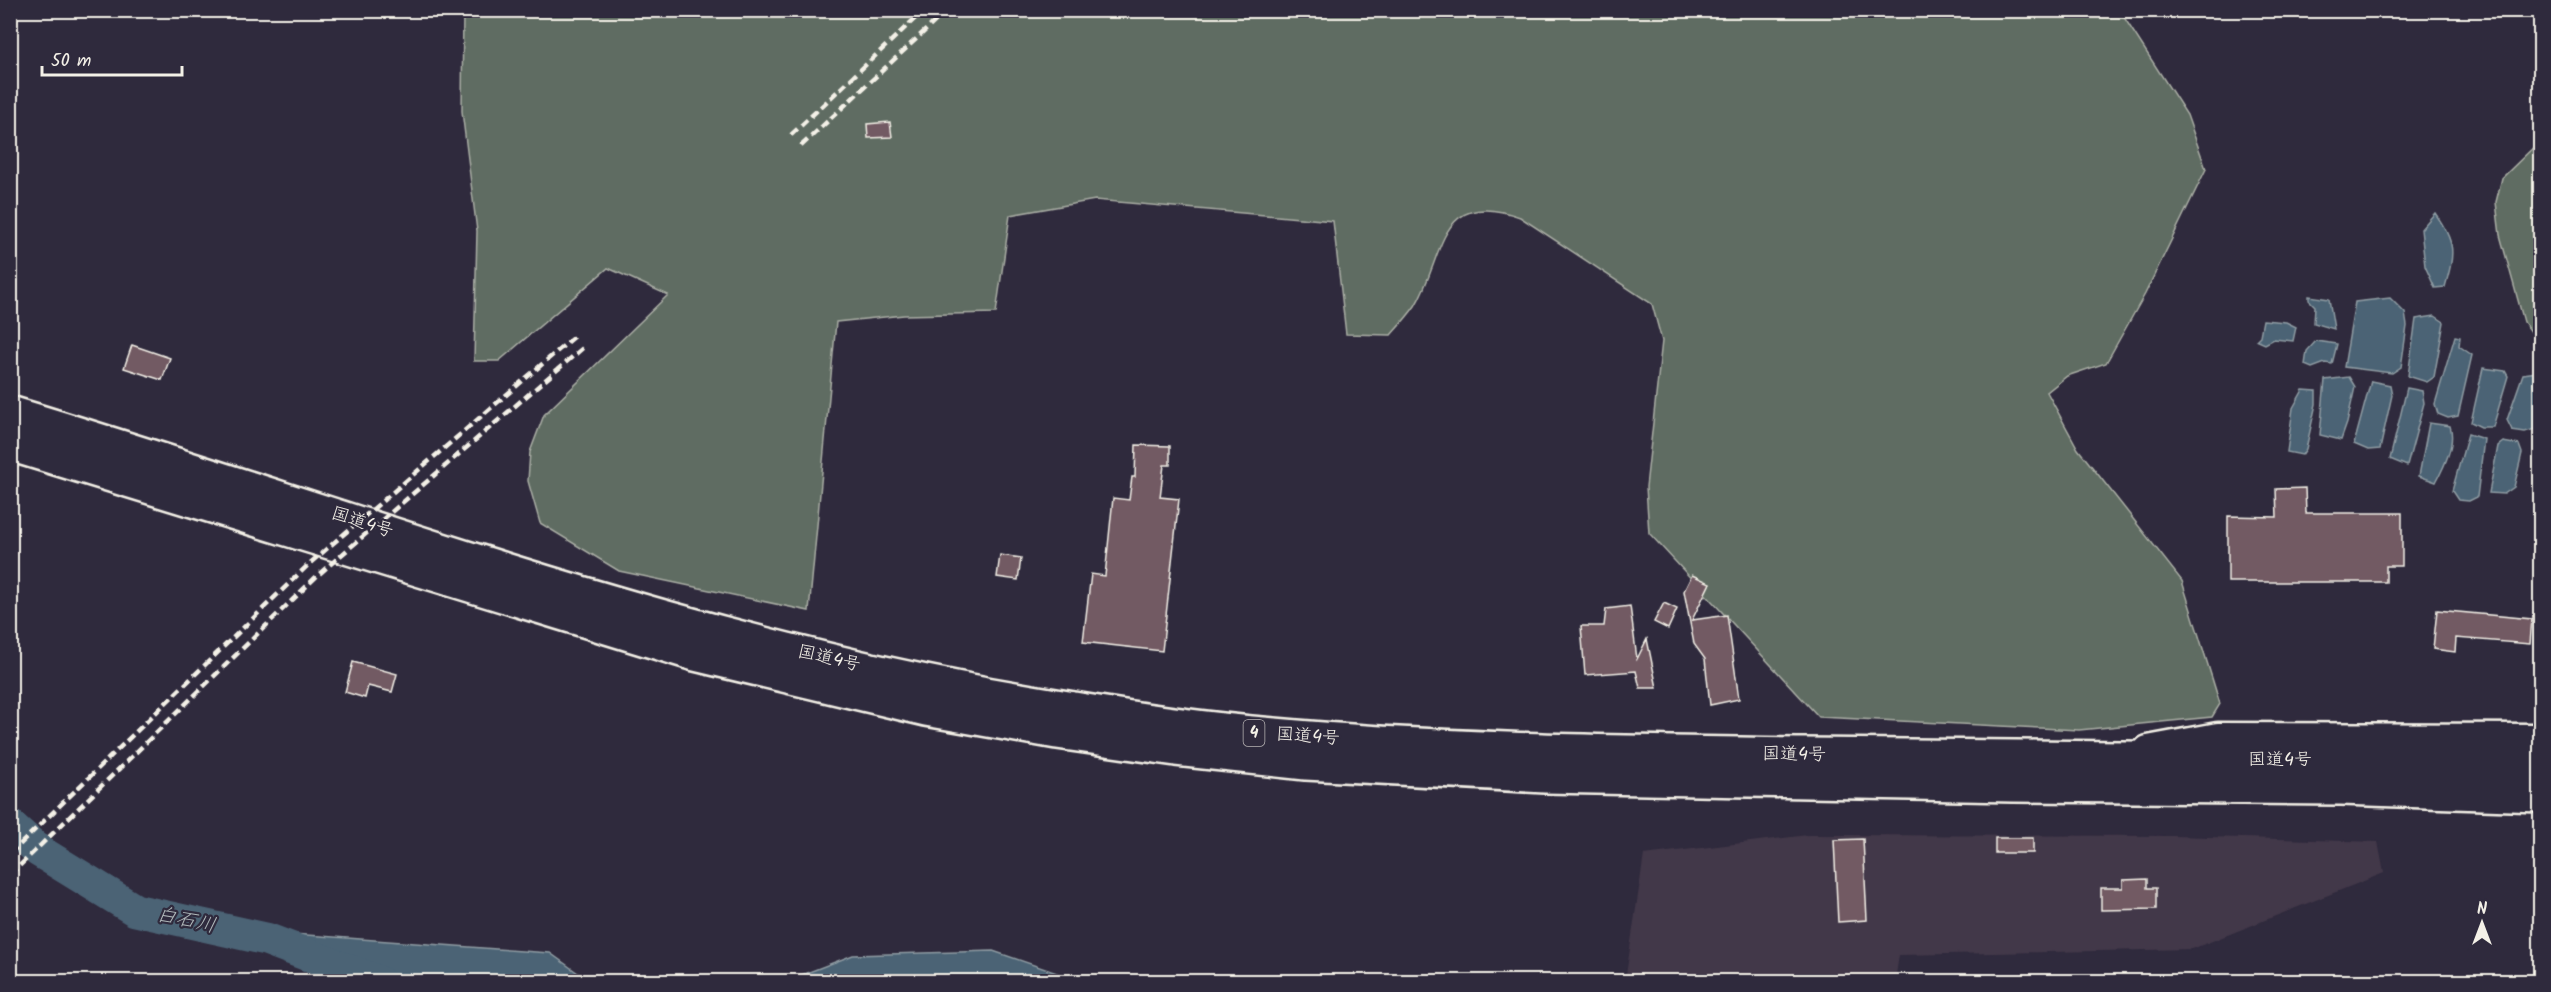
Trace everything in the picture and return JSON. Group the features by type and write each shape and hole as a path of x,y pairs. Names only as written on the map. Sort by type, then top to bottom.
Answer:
{"highway":[{"name":"国道4号","path":"10,413 615,603 902,677 1054,706 1271,735 1449,746 1709,754 2541,762"},
{"name":"国道4号","path":"10,444 695,654 926,709 1057,732 1176,749 1306,764 1545,776 2001,785 2341,788 2541,795"}],"street":[{"path":"2098,759 2218,737 2541,738"}],"shaded area":[{"path":"1808,835 2173,836 2378,842 2384,873 2192,949 1899,955 1895,981 1625,982 1644,855"}],"green space":[{"path":"463,11 2120,11 2187,115 2206,169 2145,294 2106,363 2067,376 2047,392 2078,449 2182,581 2220,704 2212,717 2079,730 1819,717 1649,533 1646,487 1662,341 1652,304 1520,217 1493,210 1473,211 1458,219 1448,231 1415,306 1391,335 1346,334 1333,221 1095,200 1010,215 996,313 904,315 836,322 809,611 619,571 540,523 528,481 530,452 544,415 668,295 608,268 499,361 474,361 477,231 462,111"},
{"path":"2540,141 2540,344 2524,322 2500,235 2496,202 2502,178"}],"water":[{"path":"2435,213 2447,232 2452,256 2445,287 2435,288 2425,266 2421,229"},
{"path":"2309,296 2329,299 2334,329 2314,323 2315,306 2309,300"},
{"path":"2390,298 2405,313 2407,326 2401,367 2392,373 2344,367 2355,302"},
{"path":"2435,316 2444,322 2434,377 2427,382 2408,376 2416,319"},
{"path":"2263,320 2286,322 2296,327 2293,341 2274,339 2265,344 2256,340 2260,336"},
{"path":"2455,336 2460,337 2459,346 2472,355 2458,416 2448,418 2438,414 2435,404"},
{"path":"2316,341 2337,344 2332,364 2325,363 2312,368 2305,365 2307,351"},
{"path":"2483,368 2505,371 2508,376 2493,427 2481,427 2471,422"},
{"path":"2540,373 2540,407 2535,429 2525,432 2512,430 2507,420 2523,374"},
{"path":"2349,377 2355,387 2341,440 2320,435 2325,380"},
{"path":"2371,381 2390,385 2392,395 2380,449 2368,450 2354,444"},
{"path":"2407,388 2422,391 2424,403 2407,466 2390,459"},
{"path":"2303,390 2316,391 2316,404 2306,449 2302,455 2287,452 2293,408"},
{"path":"2429,423 2450,426 2451,433 2448,455 2436,482 2419,476"},
{"path":"2468,434 2484,439 2477,497 2469,501 2458,500 2452,491"},
{"path":"2503,442 2519,445 2522,453 2514,487 2504,494 2489,493 2498,446"},
{"path":"252,931 550,953 589,981 330,981"},
{"path":"993,951 1080,981 786,981 853,955"}],"building":[{"path":"890,122 892,137 868,138 867,124"},
{"path":"132,345 170,358 162,380 124,368"},
{"path":"1136,445 1170,446 1170,465 1164,465 1160,497 1179,499 1162,651 1083,642 1091,574 1105,576 1113,498 1129,500 1132,477 1135,477"},
{"path":"2305,488 2306,513 2402,513 2402,566 2386,566 2386,582 2228,582 2228,516 2277,517 2276,489"},
{"path":"1000,555 1021,558 1018,580 997,577"},
{"path":"1692,575 1710,583 1692,620 1727,615 1739,699 1710,705 1705,659 1694,644 1684,591"},
{"path":"1664,603 1677,609 1668,629 1654,622"},
{"path":"1630,606 1637,659 1647,639 1657,688 1640,688 1636,671 1585,675 1581,626 1604,626 1606,609"},
{"path":"2437,610 2532,619 2530,644 2456,638 2455,652 2433,649"},
{"path":"353,662 397,674 392,692 368,686 365,698 345,692"},
{"path":"1995,838 2033,838 2033,853 1995,853"},
{"path":"1863,839 1867,920 1838,922 1834,840"},
{"path":"2147,879 2147,888 2156,888 2156,909 2101,910 2101,888 2123,888 2123,880"}],"waterway":[{"name":"白石川","path":"10,825 39,851 135,910 266,939 379,982"}],"railway":[{"path":"791,135 924,10"},
{"path":"801,146 942,15"},
{"path":"10,854 309,564 575,336"},
{"path":"10,875 318,575 585,346"}]}
